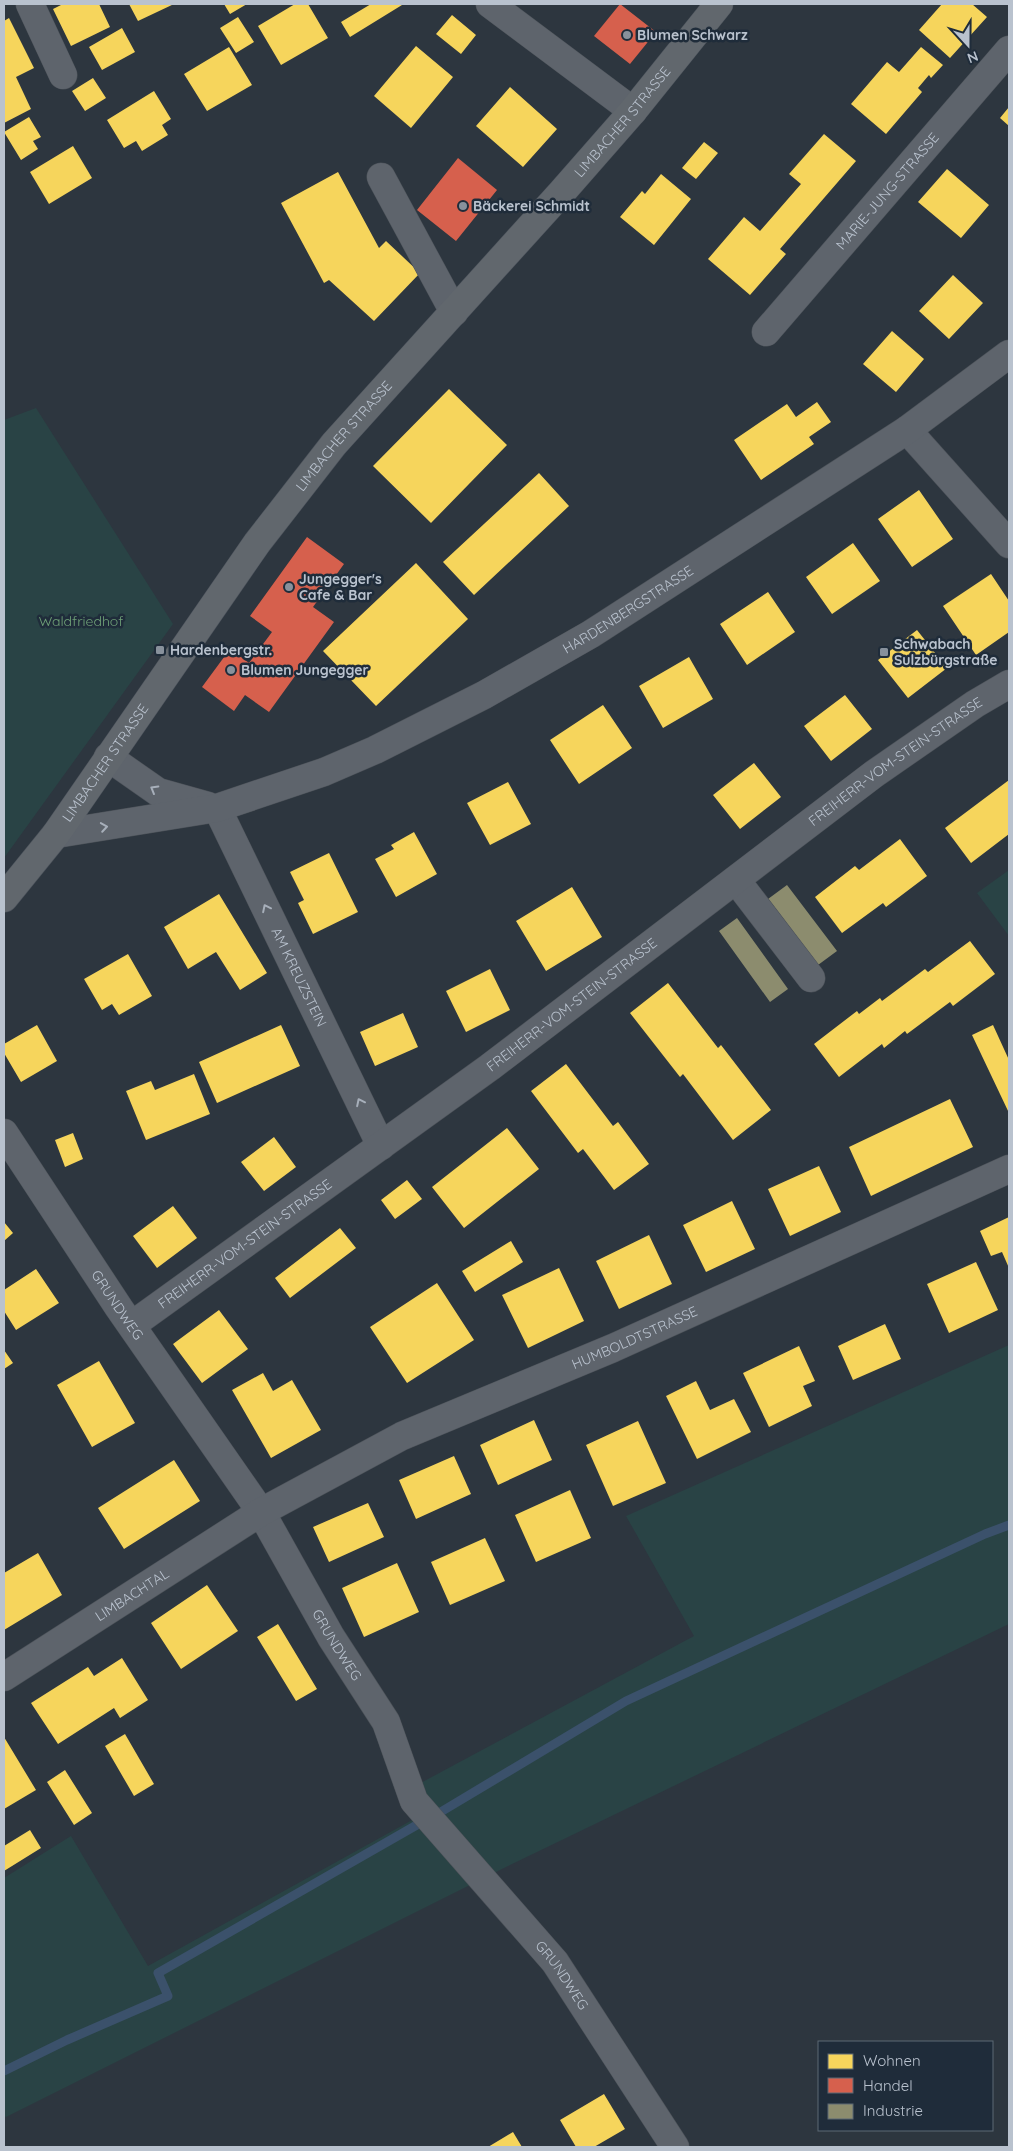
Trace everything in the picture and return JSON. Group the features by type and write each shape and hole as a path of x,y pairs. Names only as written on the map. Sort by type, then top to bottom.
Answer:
{"main road":[{"name":"LIMBACHER STRASSE","path":"4,898 56,834 257,543 334,444 562,192 633,110 719,4"}],"street":[{"path":"30,4 63,75"},
{"path":"490,4 633,110"},
{"name":"MARIE-JUNG-STRASSE","path":"766,332 1009,50"},
{"path":"382,177 454,312"},
{"name":"HARDENBERGSTRASSE","path":"56,834 217,808 324,772 367,754 484,695 591,634 907,430 1009,354"},
{"path":"907,430 1009,544"},
{"name":"FREIHERR-VOM-STEIN-STRASSE","path":"132,1325 490,1067 874,774 975,704 1009,684"},
{"path":"108,757 158,792 217,808"},
{"name":"AM KREUZSTEIN","path":"217,808 381,1146"},
{"path":"736,880 811,978"},
{"name":"GRUNDWEG","path":"4,1133 119,1308 261,1512 332,1637 386,1722 414,1801 555,1962 675,2147"},
{"name":"HUMBOLDTSTRASSE","path":"261,1512 402,1436 613,1348 1009,1168"},
{"name":"LIMBACHTAL","path":"4,1677 261,1512"}],"green space":[{"name":"Waldfriedhof","path":"36,408 173,624 4,858 4,420"},
{"path":"1009,870 1009,936 977,893"},
{"path":"1009,1345 1009,1624 504,1868 6,2117 4,2116 4,1878 71,1836 148,1966 414,1819 402,1793 694,1636 626,1516"}],"building: Wohnen":[{"path":"63,4 99,4 110,27 71,46 53,9"},
{"path":"129,4 174,4 138,21"},
{"path":"224,4 247,4 230,14"},
{"path":"295,4 308,4 328,38 281,65 258,26"},
{"path":"371,4 402,5 350,37 341,22"},
{"path":"942,4 972,4 987,17 950,58 919,30"},
{"path":"452,15 476,35 461,54 436,34"},
{"path":"238,17 254,42 236,53 220,28"},
{"path":"9,18 34,68 16,77 31,109 4,123 4,21"},
{"path":"122,28 135,52 102,70 89,47"},
{"path":"416,46 453,77 411,128 374,96"},
{"path":"229,47 252,85 207,111 184,74"},
{"path":"921,47 943,65 931,78 929,75 918,88 922,92 886,134 851,104 887,62 899,72"},
{"path":"93,78 106,98 85,111 72,91"},
{"path":"510,87 557,129 523,167 476,126"},
{"path":"154,91 171,119 162,125 168,135 142,151 136,141 124,148 107,120"},
{"path":"1009,107 1009,126 1000,118"},
{"path":"29,117 41,137 33,141 38,149 21,160 4,132"},
{"path":"824,134 856,161 780,249 786,254 750,295 708,259 744,217 760,231 801,184 789,174"},
{"path":"704,142 718,153 696,179 682,168"},
{"path":"73,146 92,178 49,204 30,172"},
{"path":"947,169 989,205 961,238 918,202"},
{"path":"338,172 379,248 386,241 420,273 374,321 329,280 324,283 281,203"},
{"path":"661,174 691,199 654,245 620,217 642,191 645,194"},
{"path":"953,275 983,303 949,339 919,311"},
{"path":"892,331 924,359 896,392 863,364"},
{"path":"449,389 507,445 431,523 373,466"},
{"path":"817,402 831,422 809,437 814,444 761,480 734,440 787,404 796,417"},
{"path":"539,473 569,506 474,595 443,562"},
{"path":"919,490 953,539 912,567 878,519"},
{"path":"853,543 880,581 832,614 806,577"},
{"path":"416,563 468,619 376,706 323,651"},
{"path":"991,574 1009,601 1009,632 976,655 943,606"},
{"path":"768,592 795,632 747,665 720,624"},
{"path":"917,630 947,668 908,698 878,660"},
{"path":"689,657 713,699 663,728 639,686"},
{"path":"845,695 872,729 831,761 804,726"},
{"path":"603,705 632,748 579,784 550,740"},
{"path":"754,763 781,797 740,829 713,795"},
{"path":"1009,780 1009,834 971,863 945,828"},
{"path":"508,782 531,824 490,845 467,803"},
{"path":"414,832 437,874 396,897 375,859 394,849 391,845"},
{"path":"900,839 927,876 886,907 883,903 842,933 815,897 855,866 859,870"},
{"path":"329,853 358,912 313,934 298,903 304,900 290,872"},
{"path":"572,887 602,937 546,971 516,921"},
{"path":"219,894 267,973 240,990 216,952 188,969 164,927"},
{"path":"970,941 995,974 953,1006 950,1002 907,1034 905,1031 884,1048 882,1044 839,1077 814,1044 857,1011 859,1014 880,998 882,1001 925,969 928,972"},
{"path":"128,954 152,996 119,1015 112,1004 102,1010 84,979"},
{"path":"490,969 510,1010 466,1032 446,991"},
{"path":"668,983 718,1048 721,1045 771,1110 733,1140 683,1074 680,1077 630,1013"},
{"path":"403,1013 418,1047 375,1066 360,1032"},
{"path":"37,1025 57,1061 21,1082 4,1053 4,1044"},
{"path":"281,1025 300,1066 217,1103 199,1062"},
{"path":"993,1025 1009,1060 1009,1113 972,1035"},
{"path":"566,1064 613,1126 618,1122 649,1164 614,1190 583,1149 578,1153 531,1091"},
{"path":"194,1074 210,1114 146,1140 126,1091 151,1081 155,1090"},
{"path":"950,1099 973,1147 871,1196 849,1147"},
{"path":"507,1128 539,1169 464,1228 432,1187"},
{"path":"73,1133 83,1159 65,1167 55,1140"},
{"path":"274,1137 296,1167 264,1191 241,1162"},
{"path":"819,1166 841,1212 790,1236 768,1189"},
{"path":"407,1180 422,1199 395,1219 381,1200"},
{"path":"732,1201 755,1249 706,1272 683,1225"},
{"path":"173,1206 197,1238 157,1268 133,1236"},
{"path":"1009,1217 1009,1268 1002,1252 991,1256 980,1231"},
{"path":"4,1222 13,1233 4,1241"},
{"path":"340,1228 356,1248 290,1298 275,1278"},
{"path":"649,1235 672,1284 619,1309 596,1261"},
{"path":"511,1241 523,1262 475,1292 462,1271"},
{"path":"976,1262 998,1310 949,1333 927,1284"},
{"path":"559,1268 584,1321 528,1348 502,1295"},
{"path":"36,1269 59,1303 16,1330 4,1311 4,1290"},
{"path":"437,1283 474,1340 407,1383 370,1327"},
{"path":"219,1310 248,1349 202,1383 173,1344"},
{"path":"885,1324 901,1359 853,1380 838,1346"},
{"path":"799,1346 815,1381 803,1386 812,1406 769,1427 743,1373"},
{"path":"4,1350 13,1363 4,1369"},
{"path":"99,1361 135,1423 92,1447 57,1385"},
{"path":"263,1373 273,1391 292,1380 321,1430 271,1458 232,1390"},
{"path":"696,1381 710,1410 734,1399 751,1432 697,1459 666,1396"},
{"path":"534,1420 552,1460 498,1485 480,1445"},
{"path":"638,1421 666,1483 613,1506 586,1445"},
{"path":"454,1456 471,1494 416,1519 399,1480"},
{"path":"174,1460 200,1501 124,1549 98,1508"},
{"path":"570,1490 591,1538 536,1562 515,1515"},
{"path":"368,1503 384,1537 329,1562 313,1527"},
{"path":"485,1538 505,1581 450,1605 431,1562"},
{"path":"38,1553 62,1595 4,1630 4,1573"},
{"path":"397,1563 419,1612 364,1637 342,1588"},
{"path":"207,1585 238,1631 181,1669 151,1623"},
{"path":"278,1624 317,1689 296,1701 257,1637"},
{"path":"122,1658 148,1700 120,1718 114,1708 58,1744 31,1703 88,1667 94,1676"},
{"path":"125,1734 154,1784 134,1796 105,1746"},
{"path":"4,1737 36,1790 4,1809"},
{"path":"65,1770 92,1813 74,1825 47,1782"},
{"path":"30,1830 41,1848 4,1871 4,1846"},
{"path":"604,2094 625,2129 594,2147 576,2147 560,2120"},
{"path":"513,2132 522,2147 488,2147"}],"building: Handel":[{"path":"620,4 656,32 630,64 594,36"},
{"path":"458,158 497,190 456,241 417,210"},
{"path":"307,537 344,564 313,607 334,622 269,712 245,695 234,711 202,687 230,649 249,663 272,632 250,616"}],"building: Industrie":[{"path":"787,885 837,951 818,965 768,899"},
{"path":"737,918 788,989 770,1002 719,931"}],"waterway":[{"path":"439,1813 626,1701 985,1534 1009,1525"},
{"path":"4,2071 67,2040 168,1996 158,1973 422,1822"}],"place":[{"name":"Blumen Schwarz","path":"627,35"},
{"name":"Bäckerei Schmidt","path":"463,206"},
{"name":"Jungegger's Cafe & Bar","path":"289,587"},
{"name":"Hardenbergstr.","path":"160,650"},
{"name":"Schwabach Sulzbürgstraße","path":"884,652"},
{"name":"Blumen Jungegger","path":"231,670"}]}
